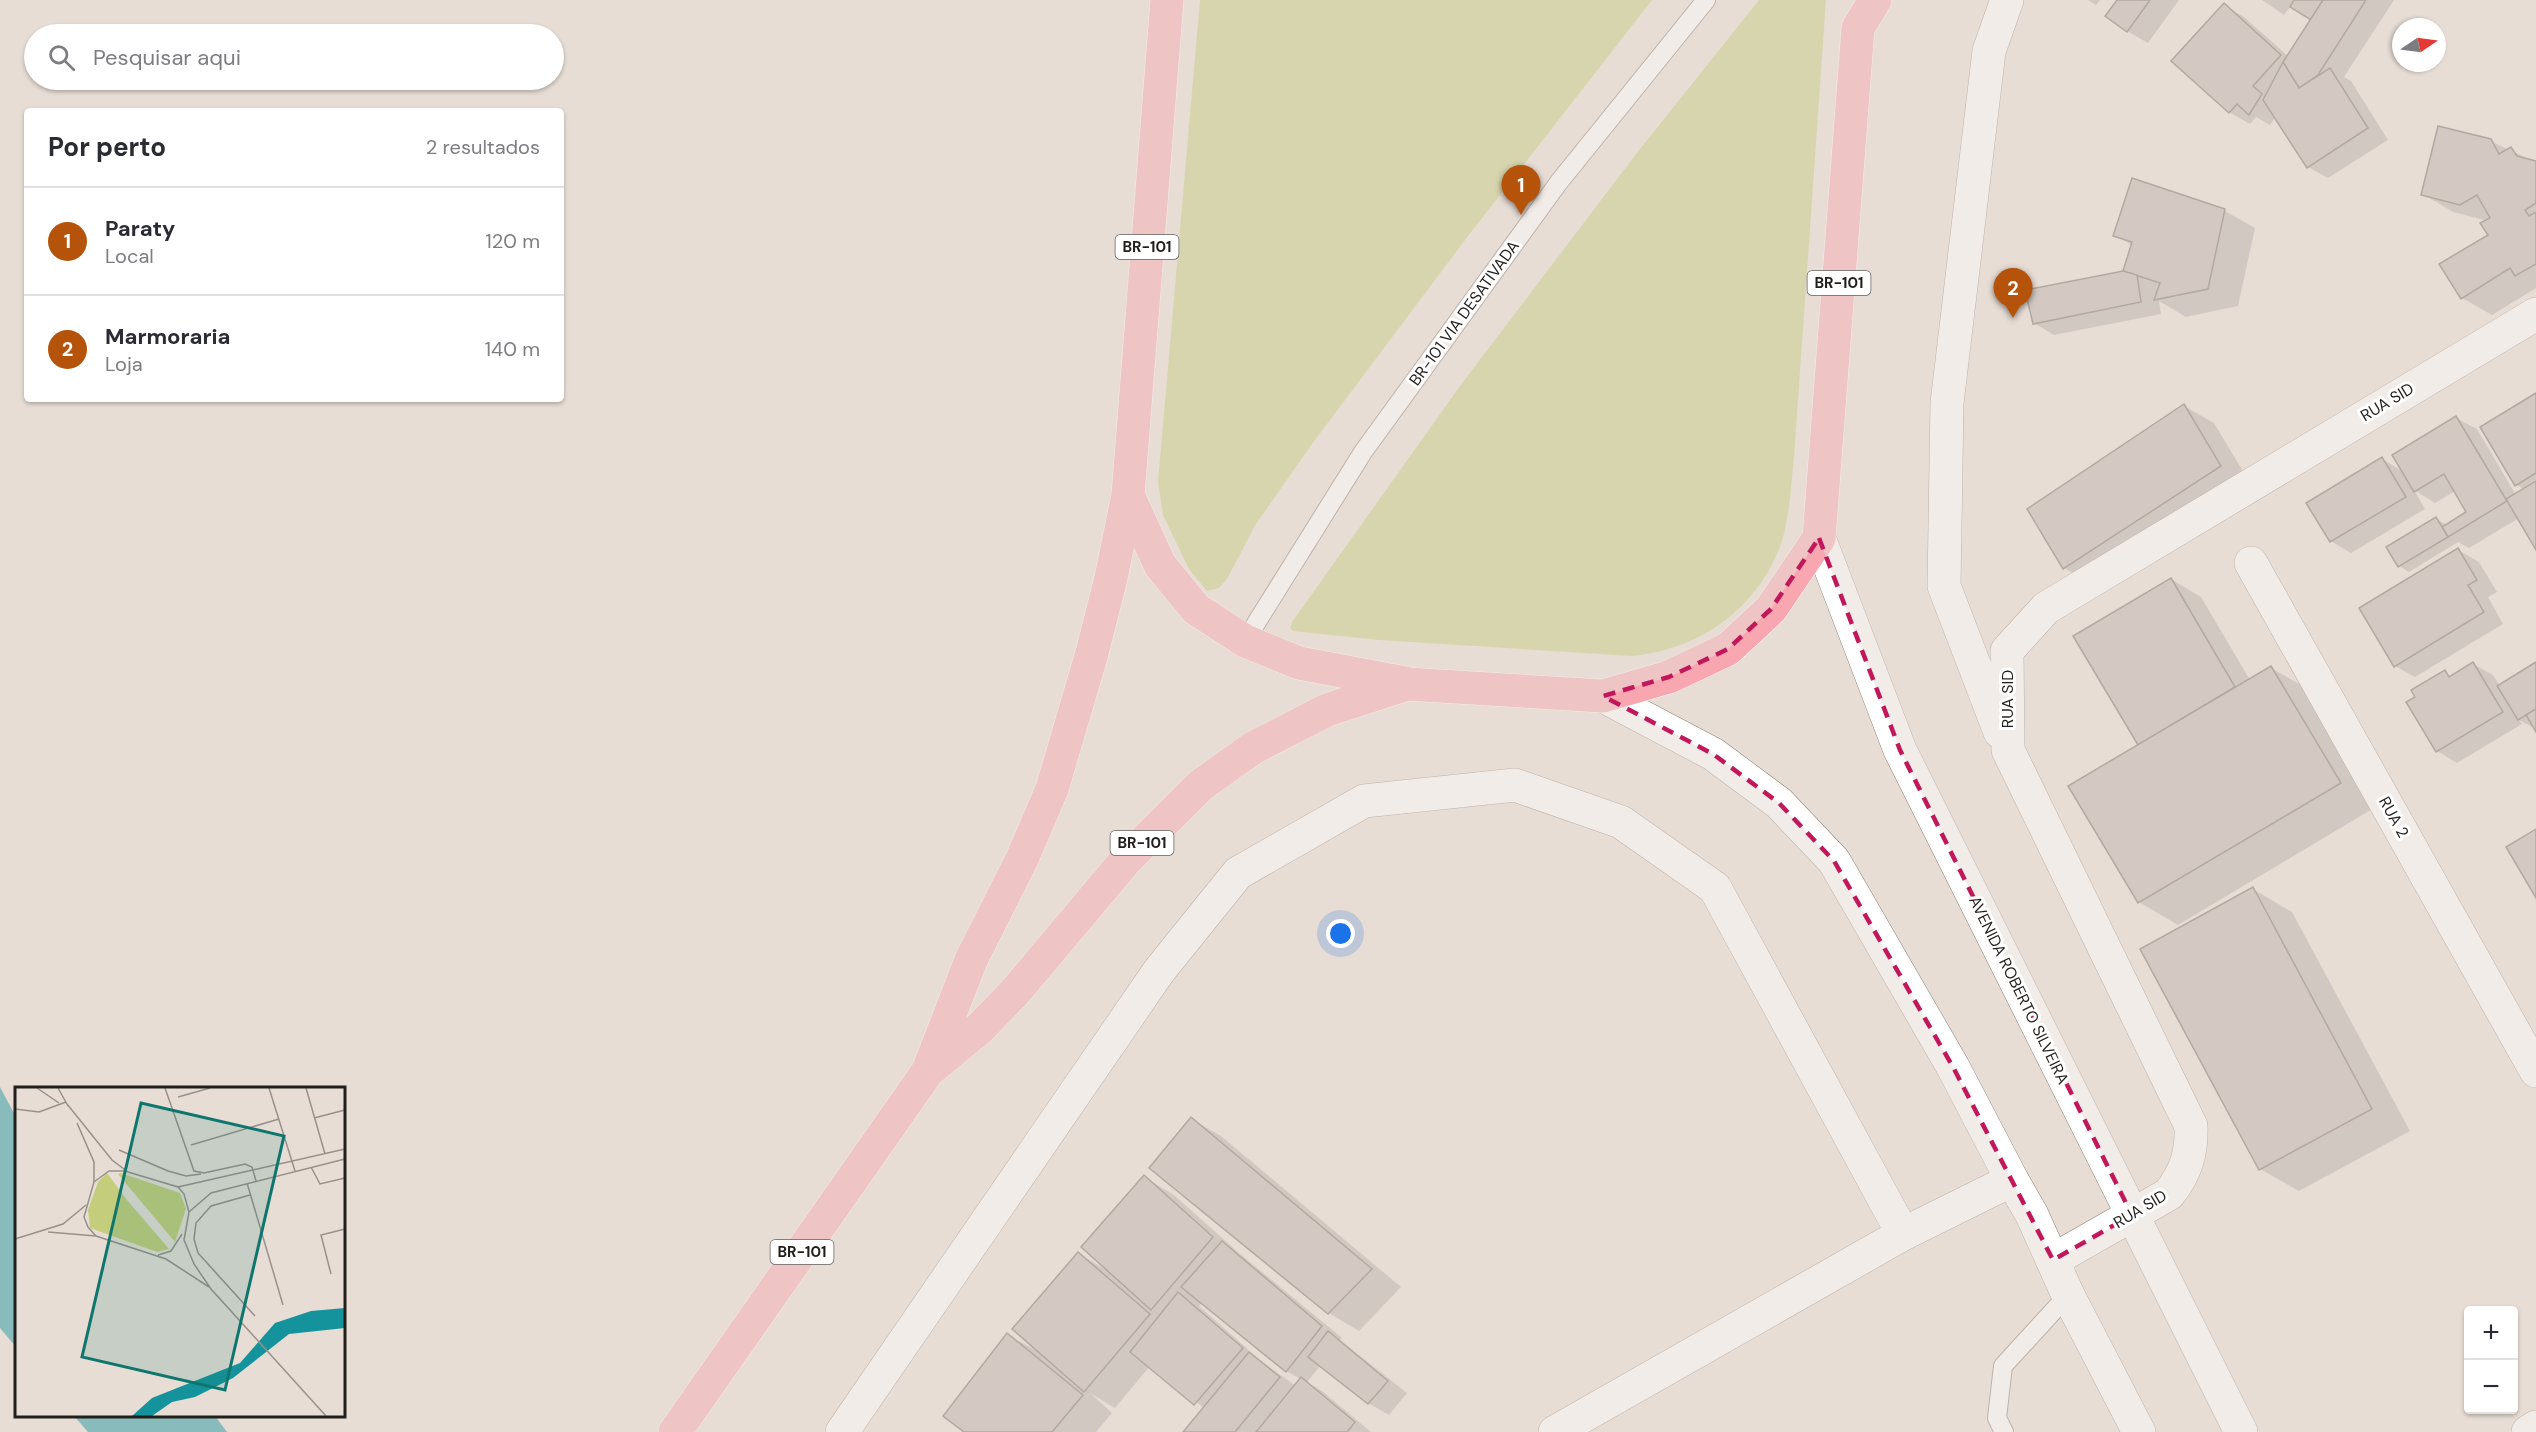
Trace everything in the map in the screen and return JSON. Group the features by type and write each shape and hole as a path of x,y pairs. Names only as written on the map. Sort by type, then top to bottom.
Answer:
{"highway":[{"name":"BR-101","path":"675,1432 928,1071 971,960 1022,859 1052,789 1111,578 1128,495 1167,0"},
{"name":"BR-101","path":"928,1071 980,1028 1014,993 1126,860 1201,785 1253,748 1327,710 1407,684 1604,696 1669,677 1728,649 1771,609 1819,538 1858,14 1875,0"},
{"path":"1128,495 1160,565 1196,609 1245,642 1299,663 1407,684"}],"street":[{"path":"2007,0 1989,51 1947,403 1944,586 2008,750"},
{"name":"RUA SID","path":"2053,1260 2169,1194 2182,1177 2192,1149 2191,1126 2008,750 2007,651 2046,608 2536,314"},
{"name":"AVENIDA ROBERTO SILVEIRA","path":"1819,538 1900,750 2241,1432"},
{"name":"RUA 2","path":"2251,563 2536,1071"},
{"path":"1604,696 1713,754 1779,803 1834,861 1953,1067 2032,1215 2068,1295 2139,1432"},
{"path":"842,1432 1160,971 1238,873 1364,801 1515,785 1621,822 1715,888 1903,1234"},
{"path":"1555,1432 1903,1234 2012,1180"},
{"path":"2528,1432 2536,1427"}],"lane":[{"name":"BR-101 VIA DESATIVADA","path":"1245,642 1363,452 1559,182 1706,0"},
{"path":"2004,1432 1997,1418 2004,1366 2068,1295"}],"highlighted area":[{"path":"1819,538 1900,750 2132,1215 2053,1260 1953,1067 1834,861 1779,803 1713,754 1603,696 1669,677 1728,649 1771,609"}],"green space":[{"path":"1200,0 1652,0 1468,236 1312,444 1256,524 1227,579 1219,588 1207,591 1189,569 1163,515 1158,482"},
{"path":"1759,0 1826,0 1790,500 1781,544 1757,588 1741,606 1702,635 1680,645 1631,656 1379,640 1293,631 1290,628 1292,622 1460,386 1636,154"}],"water":[{"path":"0,1087 15,1115 15,1346 0,1328"},
{"path":"75,1417 216,1417 227,1432 88,1432"}],"building":[{"path":"2117,0 2150,0 2127,32 2105,16"},
{"path":"2294,0 2323,0 2311,20 2290,7"},
{"path":"2323,0 2366,0 2318,75 2299,88 2283,62"},
{"path":"2224,3 2281,55 2253,86 2262,94 2249,115 2237,104 2229,113 2171,61"},
{"path":"2283,62 2299,88 2330,68 2368,128 2307,168 2263,100"},
{"path":"2438,126 2491,139 2499,154 2511,147 2517,156 2536,161 2536,203 2525,210 2529,216 2536,212 2536,264 2515,276 2510,268 2461,299 2439,264 2488,235 2480,223 2490,218 2477,195 2460,205 2421,195"},
{"path":"2132,178 2225,209 2208,289 2154,300 2160,283 2123,271 2132,242 2113,236"},
{"path":"2123,271 2137,275 2141,302 2033,324 2025,290"},
{"path":"2536,393 2536,473 2515,486 2480,427"},
{"path":"2184,404 2221,466 2063,569 2027,509"},
{"path":"2456,416 2507,501 2448,537 2442,527 2466,512 2444,474 2414,492 2392,455"},
{"path":"2382,457 2406,497 2330,542 2306,503"},
{"path":"2536,481 2536,550 2506,499"},
{"path":"2436,517 2448,537 2398,567 2386,547"},
{"path":"2458,548 2477,580 2468,585 2484,612 2394,667 2359,608"},
{"path":"2171,578 2235,687 2138,745 2073,636"},
{"path":"2473,662 2503,712 2436,752 2406,702 2415,697 2411,690 2445,670 2449,677"},
{"path":"2536,662 2536,709 2518,720 2497,686"},
{"path":"2271,666 2341,783 2138,903 2068,786"},
{"path":"2536,709 2536,732 2526,715"},
{"path":"2536,829 2536,898 2506,847"},
{"path":"2253,887 2372,1109 2259,1170 2140,949"},
{"path":"1191,1117 1372,1269 1328,1314 1149,1168"},
{"path":"1144,1175 1213,1237 1151,1310 1081,1247"},
{"path":"1222,1241 1322,1326 1286,1372 1181,1287"},
{"path":"1078,1252 1150,1314 1084,1392 1012,1329"},
{"path":"1178,1292 1243,1348 1194,1405 1130,1352"},
{"path":"1328,1331 1388,1381 1368,1404 1308,1357"},
{"path":"1007,1333 1083,1395 1052,1432 964,1432 943,1416"},
{"path":"1249,1352 1280,1377 1235,1432 1183,1432"},
{"path":"1301,1377 1355,1422 1347,1432 1256,1432"}],"place":[{"name":"Paraty","path":"1521,215"},
{"name":"Marmoraria","path":"2013,318"}]}
